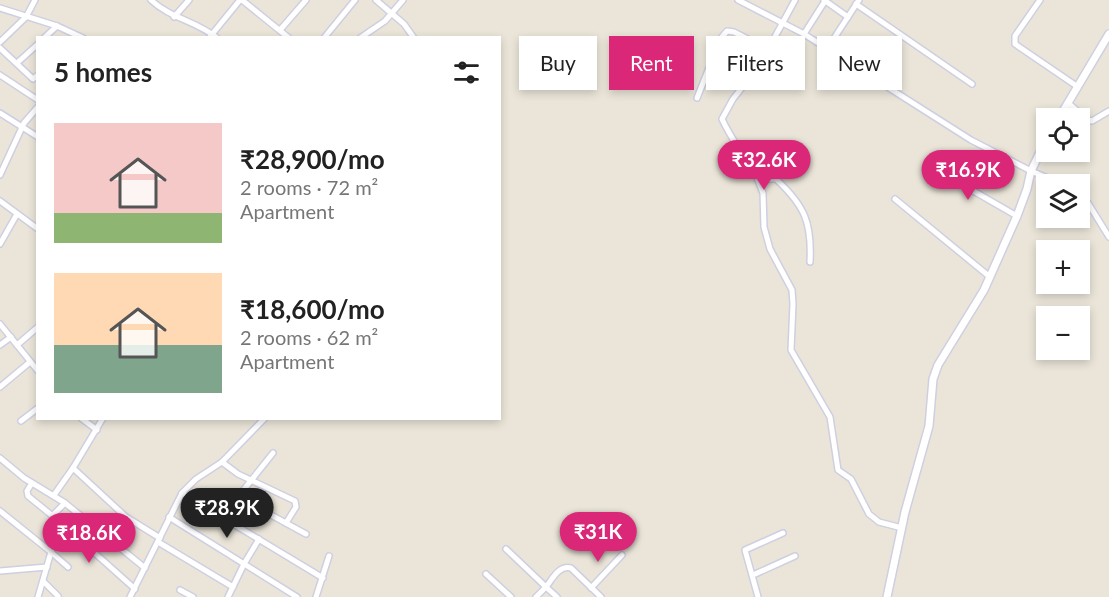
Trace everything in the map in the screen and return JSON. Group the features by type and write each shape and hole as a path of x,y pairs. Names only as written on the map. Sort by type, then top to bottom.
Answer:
{"street":[{"path":"0,42 26,17 35,0"},
{"path":"151,0 174,17 210,35 241,0 287,36"},
{"path":"326,36 355,0"},
{"path":"376,0 404,24 413,36"},
{"path":"364,36 392,14 403,0"},
{"path":"738,0 817,42"},
{"path":"776,36 795,0"},
{"path":"804,34 825,0 848,17"},
{"path":"1040,0 1015,36 1015,44 1078,87"},
{"path":"174,17 187,1"},
{"path":"280,30 304,1"},
{"path":"836,36 858,2 972,84"},
{"path":"0,8 57,26 79,36"},
{"path":"46,36 57,26"},
{"path":"723,36 730,31 741,36"},
{"path":"1065,108 1109,34"},
{"path":"17,63 36,46"},
{"path":"0,48 33,79 36,77"},
{"path":"0,75 36,99"},
{"path":"697,98 706,76"},
{"path":"741,90 722,119 729,134 754,170 763,193 764,227 770,249 792,290 794,304 791,350 830,417 838,470 851,479 869,514 879,522 902,528"},
{"path":"892,90 971,140 1038,174"},
{"path":"1068,103 1088,120 1109,111"},
{"path":"0,175 21,127 36,109"},
{"path":"0,113 36,136"},
{"path":"0,155 7,160"},
{"path":"887,597 902,528 929,426 933,378 938,365 977,303 990,277 1017,216 1036,161"},
{"path":"930,166 1017,216"},
{"path":"754,170 763,178 776,179 801,206 812,240 810,262"},
{"path":"896,199 990,277"},
{"path":"0,201 36,228"},
{"path":"1090,206 1109,237"},
{"path":"0,244 17,214"},
{"path":"0,324 36,369"},
{"path":"17,345 36,329"},
{"path":"0,345 10,337"},
{"path":"0,387 30,362"},
{"path":"21,421 36,410"},
{"path":"84,420 97,430"},
{"path":"54,495 102,420"},
{"path":"130,597 182,493 196,479 222,462 263,420"},
{"path":"222,517 273,453"},
{"path":"0,458 32,483 65,502 145,568"},
{"path":"222,462 238,474 296,501 296,507 286,523"},
{"path":"73,468 126,517 238,597"},
{"path":"32,483 27,494 135,589"},
{"path":"182,493 323,578"},
{"path":"238,497 306,534"},
{"path":"52,516 65,502"},
{"path":"0,511 68,567"},
{"path":"169,517 297,597"},
{"path":"38,597 60,522"},
{"path":"758,597 745,550 783,533"},
{"path":"230,592 259,539"},
{"path":"506,549 557,597"},
{"path":"591,588 622,555"},
{"path":"316,597 330,556"},
{"path":"753,575 795,556"},
{"path":"536,597 565,566 571,568 601,597"},
{"path":"0,571 47,567"},
{"path":"486,574 511,597"},
{"path":"43,581 57,596"},
{"path":"180,590 193,597"}]}
